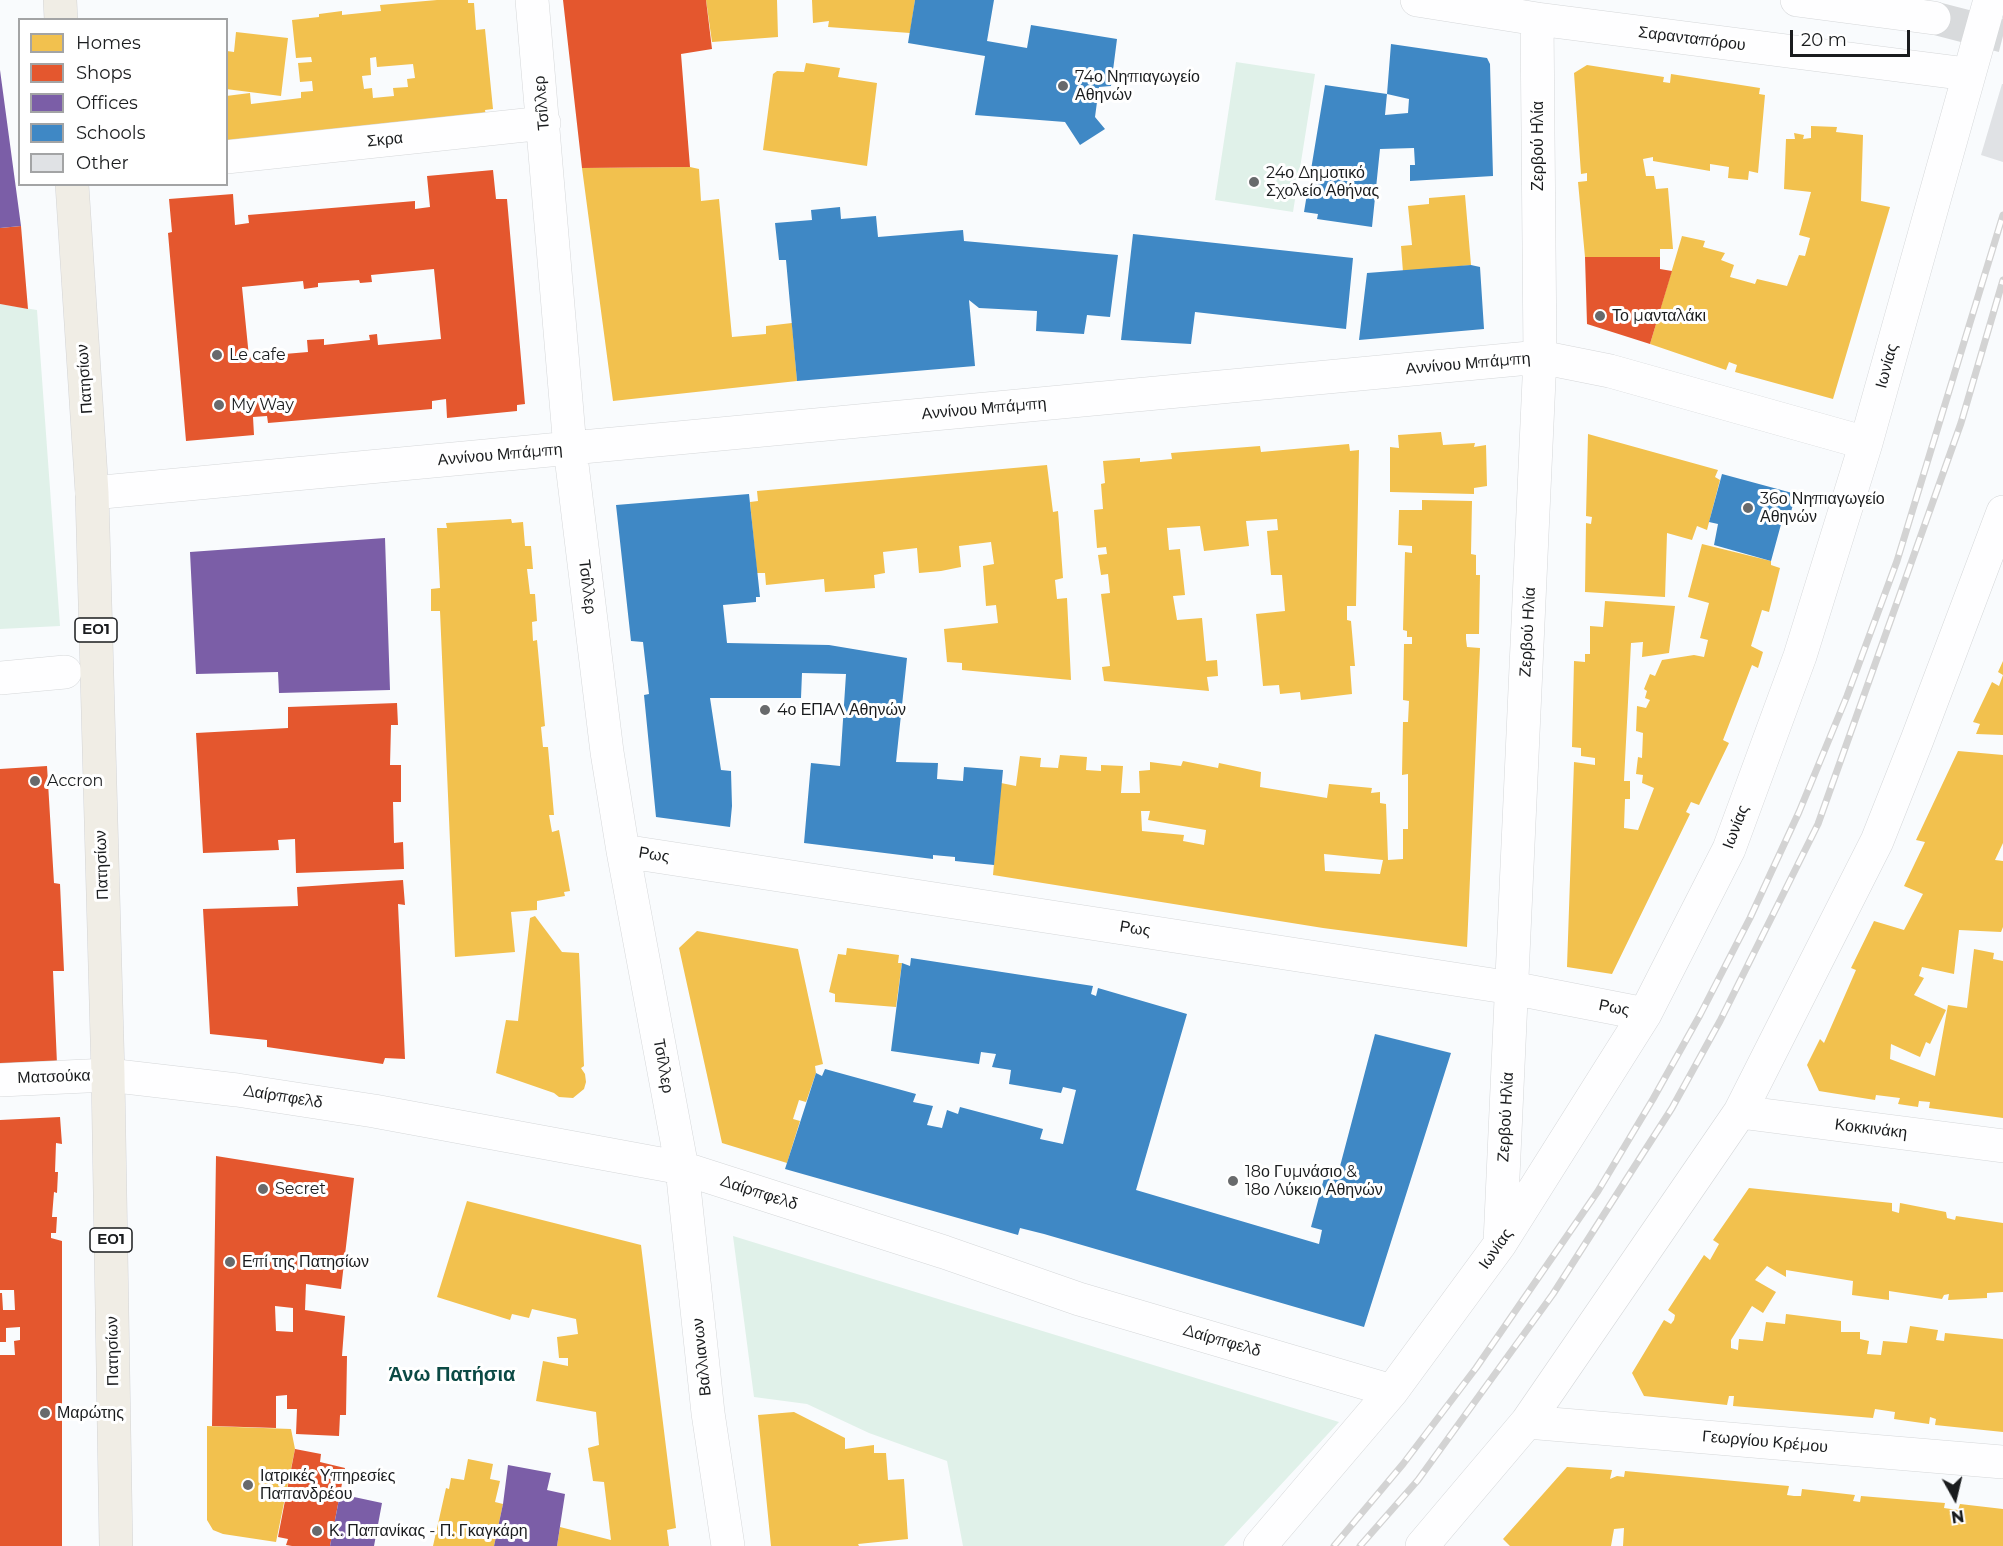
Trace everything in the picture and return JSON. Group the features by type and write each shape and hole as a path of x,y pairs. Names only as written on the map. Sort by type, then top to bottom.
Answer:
{"main road":[{"path":"60,0 61,18"},
{"name":"Πατησίων","path":"72,186 92,493 120,1545"}],"street":[{"name":"Τσίλλερ","path":"532,0 570,448 607,752 682,1168"},
{"name":"Σαρανταπόρου","path":"1417,0 1537,19 1967,74"},
{"path":"1797,0 1934,18"},
{"name":"Ιωνίας","path":"1260,1546 1392,1391 1500,1244 1645,1014 1729,849 1800,656 1866,443 1967,74 1990,0"},
{"name":"Ζερβού Ηλία","path":"1500,1244 1540,357 1537,19"},
{"name":"Σκρα","path":"228,157 544,123"},
{"name":"Αννίνου Μπάμπη","path":"92,493 1540,357 1610,371 1866,443"},
{"path":"1422,1546 1527,1422 1740,1112 1876,841 1917,740 2003,512"},
{"path":"0,678 65,672"},
{"name":"Ρως","path":"623,850 1512,987 1645,1014"},
{"name":"Ματσούκα","path":"0,1080 108,1075"},
{"name":"Δαίρπφελδ","path":"108,1075 237,1090 374,1111 682,1168 944,1252 1079,1299 1392,1391"},
{"name":"Κοκκινάκη","path":"1740,1112 2003,1146"},
{"name":"Βαλλιανων","path":"682,1168 708,1413 728,1546"},
{"name":"Γεωργίου Κρέμου","path":"1527,1422 2003,1462"}],"shaded area":[{"path":"1236,62 1315,74 1293,212 1215,200"},
{"path":"0,304 37,310 60,626 0,629"},
{"path":"733,1236 1339,1422 1224,1546 963,1546 947,1461 869,1433 807,1404 754,1397"}],"building: Homes":[{"path":"437,0 468,0 468,3 474,3 476,30 485,29 493,109 485,110 486,116 228,142 228,96 250,93 251,104 301,98 301,92 313,91 312,81 300,82 298,63 312,62 311,57 296,58 292,20 319,17 319,14 342,11 342,15 381,11 380,5","holes":["376,57 377,67 413,64 415,78 407,79 408,87 393,88 394,96 373,98 372,88 364,89 362,76 371,75 370,58"]},
{"path":"706,0 777,0 778,37 712,42"},
{"path":"812,0 915,0 910,33 828,27 829,21 813,23"},
{"path":"236,32 288,38 281,96 228,89 228,51 234,52"},
{"path":"806,63 840,68 838,77 877,83 867,166 763,150 773,74 777,71 804,72"},
{"path":"1587,65 1664,77 1663,82 1670,83 1671,74 1760,88 1759,94 1765,95 1758,173 1749,171 1748,180 1728,178 1729,167 1710,164 1710,171 1653,161 1653,157 1643,159 1646,176 1654,176 1656,189 1668,188 1673,249 1660,249 1660,257 1585,257 1578,182 1587,181 1587,173 1581,174 1574,73"},
{"path":"1811,126 1837,127 1836,132 1863,135 1861,201 1890,207 1833,399 1735,372 1737,365 1729,362 1726,370 1650,344 1682,236 1705,241 1703,247 1725,253 1721,260 1734,265 1730,277 1755,284 1757,279 1787,286 1799,255 1805,256 1810,238 1799,235 1811,192 1784,189 1786,139 1795,139 1794,133 1804,135 1803,139 1811,138"},
{"path":"690,167 699,169 701,201 719,199 732,337 766,334 766,326 792,323 797,381 613,401 582,168"},
{"path":"1465,195 1471,265 1403,272 1401,246 1412,245 1408,206 1429,204 1429,198"},
{"path":"1441,432 1443,445 1475,443 1474,447 1486,445 1487,486 1474,488 1474,494 1390,492 1390,447 1399,448 1398,435"},
{"path":"1588,434 1718,470 1715,477 1720,480 1707,530 1697,526 1692,540 1667,533 1665,597 1585,592 1586,523 1591,524 1592,517 1586,516"},
{"path":"1349,444 1350,451 1359,450 1356,606 1347,606 1347,620 1351,621 1355,666 1350,666 1352,694 1301,700 1300,692 1280,694 1279,685 1263,686 1256,614 1285,611 1282,575 1271,575 1267,531 1278,530 1277,519 1246,521 1249,546 1204,551 1200,526 1167,528 1169,550 1180,549 1185,595 1173,596 1177,620 1202,618 1206,661 1217,660 1218,676 1207,677 1209,691 1104,681 1102,667 1110,666 1101,594 1110,593 1108,574 1101,575 1098,555 1107,554 1106,547 1097,548 1094,510 1103,509 1101,484 1105,483 1103,461 1140,458 1140,462 1172,459 1171,453 1260,446 1261,452"},
{"path":"1047,465 1053,512 1058,511 1063,578 1055,580 1057,599 1067,598 1071,680 962,670 962,663 947,662 944,629 998,623 996,605 986,606 983,566 994,564 991,542 959,546 961,567 941,571 919,573 917,548 883,552 885,573 874,575 875,588 825,592 824,579 766,585 765,573 757,573 750,502 758,501 757,491"},
{"path":"1422,500 1472,501 1471,554 1476,555 1476,575 1480,575 1479,634 1466,634 1467,647 1480,648 1467,947 1323,928 993,875 1001,783 1016,786 1020,756 1041,758 1040,767 1058,768 1060,755 1087,757 1086,770 1101,771 1101,765 1123,766 1121,793 1140,793 1139,771 1150,770 1150,762 1181,766 1183,761 1218,768 1219,763 1261,772 1260,787 1327,798 1329,784 1372,788 1371,793 1380,792 1380,803 1386,804 1388,860 1403,859 1403,829 1408,829 1408,774 1402,775 1403,722 1408,722 1409,701 1403,700 1404,644 1412,644 1412,637 1407,637 1407,631 1403,630 1405,552 1412,553 1412,546 1398,545 1399,510 1422,510","holes":["1141,811 1150,811 1148,820 1206,830 1204,845 1183,841 1184,835 1142,831","1324,854 1383,860 1380,874 1325,871"]},
{"path":"511,519 512,523 523,522 525,546 531,546 533,569 527,569 530,594 535,594 537,621 532,622 533,641 537,640 545,726 541,727 543,747 548,747 554,815 549,815 552,832 559,830 570,891 564,892 565,896 537,901 537,910 511,912 515,952 455,957 440,611 431,611 431,589 440,588 437,528 447,528 446,523"},
{"path":"1702,544 1771,561 1771,565 1780,568 1769,612 1762,610 1751,646 1763,652 1758,668 1752,665 1723,740 1729,743 1699,805 1691,802 1686,812 1690,814 1612,974 1567,967 1574,762 1595,765 1595,758 1581,756 1581,748 1572,747 1574,661 1585,662 1585,654 1590,654 1590,626 1603,627 1605,601 1675,606 1669,653 1642,657 1643,642 1631,643 1624,781 1630,781 1630,799 1625,799 1624,828 1638,830 1654,788 1642,783 1643,775 1636,774 1638,757 1642,758 1643,733 1636,731 1637,706 1646,708 1650,700 1645,698 1647,691 1644,689 1650,674 1655,676 1662,660 1694,655 1704,657 1708,640 1700,638 1709,603 1688,597"},
{"path":"2003,661 2003,675 1998,672"},
{"path":"2003,675 2003,735 1976,734 1980,724 1973,722 1992,682 1999,686"},
{"path":"1958,751 2003,755 2003,843 1995,860 2003,861 2003,927 2001,932 1959,930 1954,974 1922,967 1919,976 1924,978 1914,995 1946,1010 1930,1044 1926,1042 1920,1057 1891,1044 1890,1059 1935,1076 1948,1005 1967,1008 1974,949 1994,953 1993,959 2003,961 2003,1118 1929,1108 1930,1102 1919,1101 1918,1107 1898,1104 1900,1098 1876,1095 1875,1100 1819,1091 1807,1065 1820,1039 1824,1043 1856,970 1851,968 1874,921 1904,930 1923,894 1904,886 1925,842 1916,840"},
{"path":"535,916 562,952 579,953 584,1066 581,1068 586,1082 584,1089 573,1098 559,1097 554,1093 496,1073 506,1020 518,1021 530,918"},
{"path":"697,931 798,949 823,1064 815,1066 816,1073 806,1102 799,1100 793,1119 800,1121 787,1163 722,1143 679,948"},
{"path":"847,948 899,955 898,963 902,963 896,1007 835,1002 835,994 829,992 838,954 846,955"},
{"path":"1749,1188 1892,1203 1892,1211 1899,1213 1900,1203 1946,1212 1947,1218 1955,1220 1956,1216 2003,1223 2003,1292 1987,1293 1987,1298 1948,1300 1949,1294 1944,1295 1942,1299 1889,1291 1889,1300 1852,1295 1853,1281 1786,1270 1786,1277 1767,1266 1755,1280 1776,1292 1763,1313 1752,1306 1731,1340 1731,1348 1738,1350 1739,1339 1763,1341 1766,1322 1785,1324 1786,1314 1841,1321 1841,1332 1860,1332 1860,1339 1869,1341 1867,1354 1881,1355 1883,1341 1907,1343 1910,1326 1938,1330 1936,1340 1944,1341 1945,1333 2003,1339 2003,1432 1935,1425 1936,1419 1930,1417 1929,1424 1894,1419 1895,1412 1875,1409 1873,1418 1733,1406 1734,1396 1729,1396 1727,1405 1644,1396 1632,1373 1664,1320 1671,1324 1674,1320 1675,1315 1668,1310 1704,1255 1710,1260 1719,1244 1713,1240"},
{"path":"467,1201 641,1245 676,1528 667,1530 669,1546 557,1546 560,1527 611,1540 604,1482 593,1481 588,1448 599,1445 596,1412 536,1401 543,1361 568,1366 568,1358 559,1358 557,1337 578,1334 576,1319 532,1309 529,1318 512,1314 510,1320 437,1297"},
{"path":"794,1412 845,1438 845,1449 874,1445 874,1453 886,1453 888,1480 904,1479 908,1539 858,1544 859,1546 771,1546 758,1415"},
{"name":"Ιατρικές Υπηρεσίες Παπανδρέου","path":"207,1426 291,1429 295,1449 276,1542 223,1534 213,1530 207,1520"},
{"path":"468,1459 493,1464 490,1479 500,1481 495,1502 503,1504 494,1546 433,1546 446,1488 449,1489 451,1478 464,1480"},
{"path":"1567,1467 1612,1470 1610,1479 1617,1476 1624,1477 1625,1471 1789,1486 1787,1495 1794,1496 1801,1496 1802,1489 1855,1495 1853,1501 1860,1502 1861,1496 1945,1503 1944,1508 1958,1510 1960,1504 2003,1509 2003,1546 1623,1546 1624,1528 1614,1529 1611,1546 1510,1546 1503,1539"}],"building: Shops":[{"path":"563,0 706,0 712,49 681,54 690,167 582,168"},
{"path":"493,170 496,199 507,199 525,404 517,405 517,411 447,418 446,399 432,401 432,409 268,423 267,416 253,417 254,435 186,441 168,233 172,232 169,199 233,194 235,225 249,223 248,215 415,201 415,209 430,207 427,176","holes":["434,269 441,339 378,345 377,334 369,335 370,340 324,345 324,339 307,340 308,352 249,357 242,287 303,281 304,289 318,287 318,283 359,280 360,283 372,282 371,275"]},
{"path":"21,226 28,309 0,304 0,228"},
{"path":"1585,257 1660,257 1660,269 1672,271 1650,344 1587,324"},
{"path":"397,703 398,725 391,725 390,765 401,765 401,802 393,802 394,843 403,842 404,869 296,873 295,839 278,840 279,850 203,853 196,733 288,728 288,707"},
{"path":"47,766 54,883 60,884 64,971 53,971 57,1064 0,1067 0,769"},
{"path":"403,880 405,905 398,904 405,1059 385,1058 383,1064 267,1047 267,1040 210,1034 203,909 298,906 297,887"},
{"path":"60,1117 62,1144 56,1143 57,1193 54,1192 52,1217 57,1217 56,1233 51,1233 51,1238 62,1241 62,1546 0,1546 0,1355 15,1355 14,1341 20,1340 20,1327 6,1328 6,1342 0,1342 0,1293 2,1293 3,1310 15,1310 14,1290 0,1290 0,1120"},
{"path":"216,1156 354,1178 341,1289 306,1284 305,1310 345,1316 342,1356 347,1356 346,1415 340,1415 339,1436 296,1434 297,1409 287,1409 287,1395 276,1396 276,1428 212,1426","holes":["275,1306 293,1308 293,1332 276,1331"]},
{"path":"295,1449 321,1454 320,1462 345,1468 330,1546 286,1545 288,1539 278,1537"}],"building: Offices":[{"path":"0,70 21,226 0,228"},
{"path":"385,538 390,690 279,693 278,672 196,674 190,552"},
{"path":"508,1465 551,1473 547,1490 565,1494 557,1546 494,1546"},
{"path":"340,1494 382,1503 374,1546 330,1546"}],"building: Schools":[{"path":"915,0 994,0 987,41 1027,48 1031,25 1117,39 1111,86 1099,87 1095,117 1105,129 1080,145 1065,122 975,115 985,56 908,43"},
{"path":"1391,44 1487,58 1490,64 1493,176 1410,181 1410,165 1415,165 1414,148 1380,149 1372,227 1317,219 1318,214 1304,212 1325,85 1387,94","holes":["1387,94 1409,99 1408,113 1385,115"]},
{"path":"840,207 841,219 876,216 878,237 963,230 964,241 1118,255 1110,317 1087,315 1084,334 1036,331 1037,311 979,308 969,300 975,366 797,381 786,260 779,260 775,223 812,220 811,210"},
{"path":"1133,234 1353,258 1346,329 1195,312 1191,344 1121,340"},
{"path":"1471,265 1480,267 1484,329 1359,340 1367,273"},
{"path":"1722,474 1796,494 1789,519 1783,517 1771,561 1714,545 1718,524 1709,522"},
{"path":"749,494 760,597 756,597 756,602 723,605 727,643 829,645 907,658 896,762 938,763 937,779 963,781 964,767 1003,770 994,865 955,861 955,857 933,855 933,859 804,843 811,763 840,766 846,674 802,673 801,698 710,698 721,770 731,771 730,827 656,817 644,695 649,694 643,642 631,641 616,505"},
{"path":"911,958 1093,986 1091,994 1096,996 1098,988 1187,1014 1136,1190 1319,1244 1322,1230 1311,1227 1327,1167 1339,1170 1375,1034 1451,1053 1364,1327 1044,1234 1020,1228 1018,1235 785,1169 816,1073 822,1076 825,1069 916,1094 913,1102 933,1106 927,1125 942,1128 947,1110 958,1114 960,1107 1043,1129 1040,1139 1063,1144 1076,1090 1063,1087 1061,1093 1009,1084 1011,1070 992,1067 996,1054 981,1052 979,1064 891,1051 902,963 910,966"}],"building: Other":[{"path":"2003,84 2003,162 1981,155"}],"tunnel":[{"path":"1934,18 2003,36"}],"railway":[{"path":"1334,1546 1403,1464 1476,1368 1598,1191 1700,1015 1750,918 1799,812 1847,696 1897,561 2003,215"},
{"path":"1360,1546 1418,1480 1553,1294 1672,1108 1720,1021 1818,824 1961,423 2003,280"}],"place":[{"name":"74ο Νηπιαγωγείο Αθηνών","path":"1063,86"},
{"name":"24ο Δημοτικό Σχολείο Αθήνας","path":"1254,182"},
{"name":"Το μανταλάκι","path":"1600,316"},
{"name":"Le cafe","path":"217,355"},
{"name":"My Way","path":"219,405"},
{"name":"36ο Νηπιαγωγείο Αθηνών","path":"1748,508"},
{"name":"4ο ΕΠΑΛ Αθηνών","path":"765,710"},
{"name":"Accron","path":"35,781"},
{"name":"18ο Γυμνάσιο & 18ο Λύκειο Αθηνών","path":"1233,1181"},
{"name":"Secret","path":"263,1189"},
{"name":"Επί της Πατησίων","path":"230,1262"},
{"name":"Μαρώτης","path":"45,1413"},
{"name":"Ιατρικές Υπηρεσίες Παπανδρέου","path":"248,1485"},
{"name":"Κ. Παπανίκας - Π. Γκαγκάρη","path":"317,1531"}],"district":[{"name":"Άνω Πατήσια","path":"452,1375"}]}
